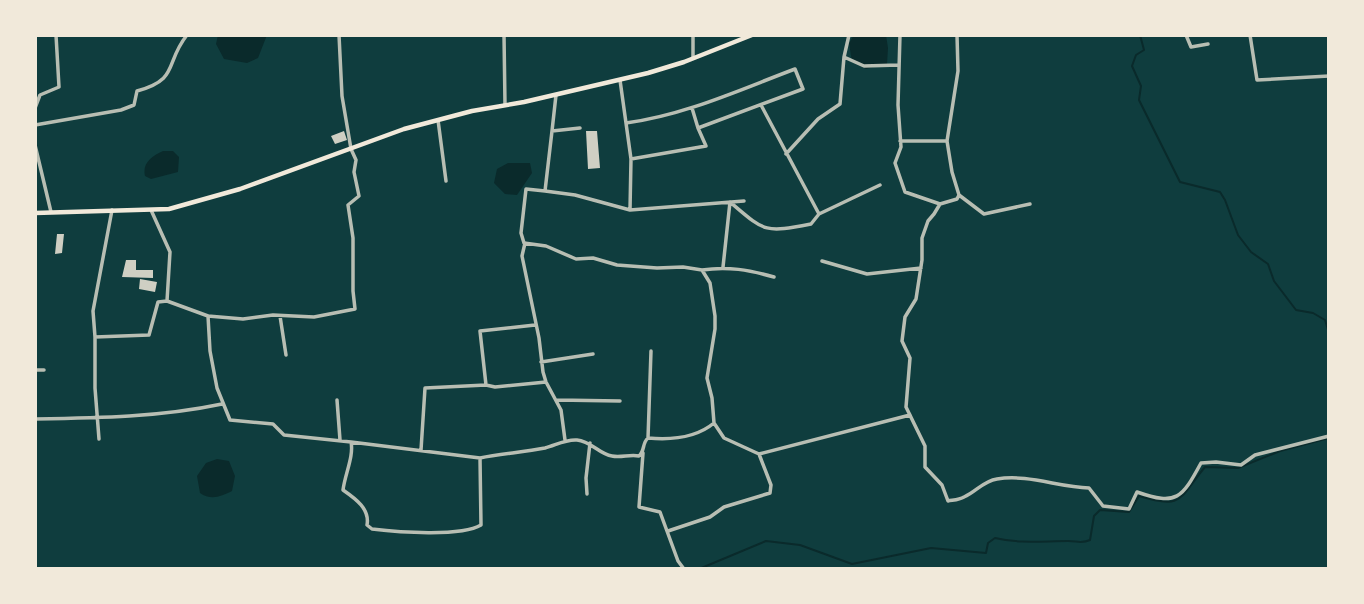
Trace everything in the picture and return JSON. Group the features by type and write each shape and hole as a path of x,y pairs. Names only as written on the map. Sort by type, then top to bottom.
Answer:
{"main road":[{"path":"35,213 169,209 240,190 404,129 620,79 693,58 752,35"}],"street":[{"path":"35,108 40,96 59,87 56,35"},
{"path":"35,125 121,110 134,105 137,91 154,86 166,78 187,35"},
{"path":"95,337 149,335 158,302 167,301 208,316 243,319 314,317 355,310 354,238 348,205 359,196 354,172 356,160 351,149 342,96 339,35"},
{"path":"504,35 505,105"},
{"path":"693,35 693,58"},
{"path":"786,154 818,120 840,104 844,57 849,35"},
{"path":"900,35 901,147 895,163 905,192 940,204 957,199 959,195"},
{"path":"957,35 958,71 947,141 959,195 984,214 1030,204"},
{"path":"1186,35 1191,47 1208,44"},
{"path":"1250,35 1257,80 1329,76"},
{"path":"844,57 864,66 899,65"},
{"path":"626,123 654,119 692,107 795,69 803,89 698,128"},
{"path":"620,79 631,159 630,210"},
{"path":"545,191 556,95"},
{"path":"761,105 819,214"},
{"path":"631,159 706,146 692,107"},
{"path":"439,120 446,181"},
{"path":"552,131 580,128"},
{"path":"900,141 947,141"},
{"path":"35,145 51,212"},
{"path":"730,202 759,227 767,229 811,224 819,214 880,185"},
{"path":"565,441 561,410 546,382 541,362 522,256 525,243 521,233 526,189 575,195 630,210 744,201"},
{"path":"723,267 730,202"},
{"path":"940,204 928,221 922,238 916,299 905,317 902,341 910,358 906,407 925,446 925,467 942,485 948,501 964,497 985,482 998,479 1032,479 1069,488 1089,488 1104,506 1129,509 1137,492 1160,500 1179,496 1191,482 1201,463 1241,465 1255,455 1329,436"},
{"path":"151,209 161,235 169,245 167,301"},
{"path":"99,439 93,311 112,210"},
{"path":"525,243 546,246 576,259 593,258 617,265 702,270 723,267 774,277"},
{"path":"822,261 867,274 921,268"},
{"path":"702,270 710,283 715,320 706,377 712,398 714,423 724,438 759,454 876,426 910,415"},
{"path":"208,316 212,362 222,404 226,407 230,420 272,424 285,435 292,434 308,439 317,438 332,442 340,440 480,458 577,440 590,443 612,456 639,456 643,453"},
{"path":"280,316 286,355"},
{"path":"486,385 481,331 535,325"},
{"path":"652,351 648,438 645,440 643,453 639,507 660,512 678,561 684,569"},
{"path":"541,362 593,354"},
{"path":"35,370 44,370"},
{"path":"421,450 425,388 486,385 495,387 546,382"},
{"path":"337,400 340,440"},
{"path":"556,400 620,401"},
{"path":"35,419 181,413 222,404"},
{"path":"648,438 676,439 708,428 714,423"},
{"path":"351,442 352,453 346,468 344,490 363,508 369,521 367,525 372,529 448,532 473,530 481,525 480,458"},
{"path":"587,494 590,443"},
{"path":"668,531 710,517 724,507 770,493 771,485 759,454"}],"water":[{"path":"218,35 267,35 258,58 247,63 224,59 216,44"},
{"path":"854,35 886,35 887,64 866,69 852,62 849,43"},
{"path":"163,151 173,151 179,157 178,172 151,179 145,176 145,167 149,160"},
{"path":"508,163 530,163 532,173 517,195 505,194 494,183 497,169"},
{"path":"217,459 229,461 235,476 232,491 208,497 200,493 197,476 206,463"}],"building":[{"path":"344,131 347,140 335,144 331,136"},
{"path":"586,131 597,131 600,168 588,169"},
{"path":"57,234 64,234 62,253 55,254"},
{"path":"126,260 136,260 136,270 153,270 153,278 122,277"},
{"path":"140,279 157,282 155,292 139,289"}],"waterway":[{"path":"1140,35 1144,50 1136,55 1132,66 1141,86 1139,100 1180,182 1220,192 1238,235 1251,252 1268,264 1274,281 1296,310 1313,313 1325,320 1329,333"},
{"path":"699,569 766,541 800,545 852,564 931,548 986,553 988,543 995,538 1022,542 1084,542 1090,540 1094,516 1100,510 1129,512 1139,496 1165,502 1173,501 1185,493 1205,467 1238,468 1280,451 1329,438"}]}
